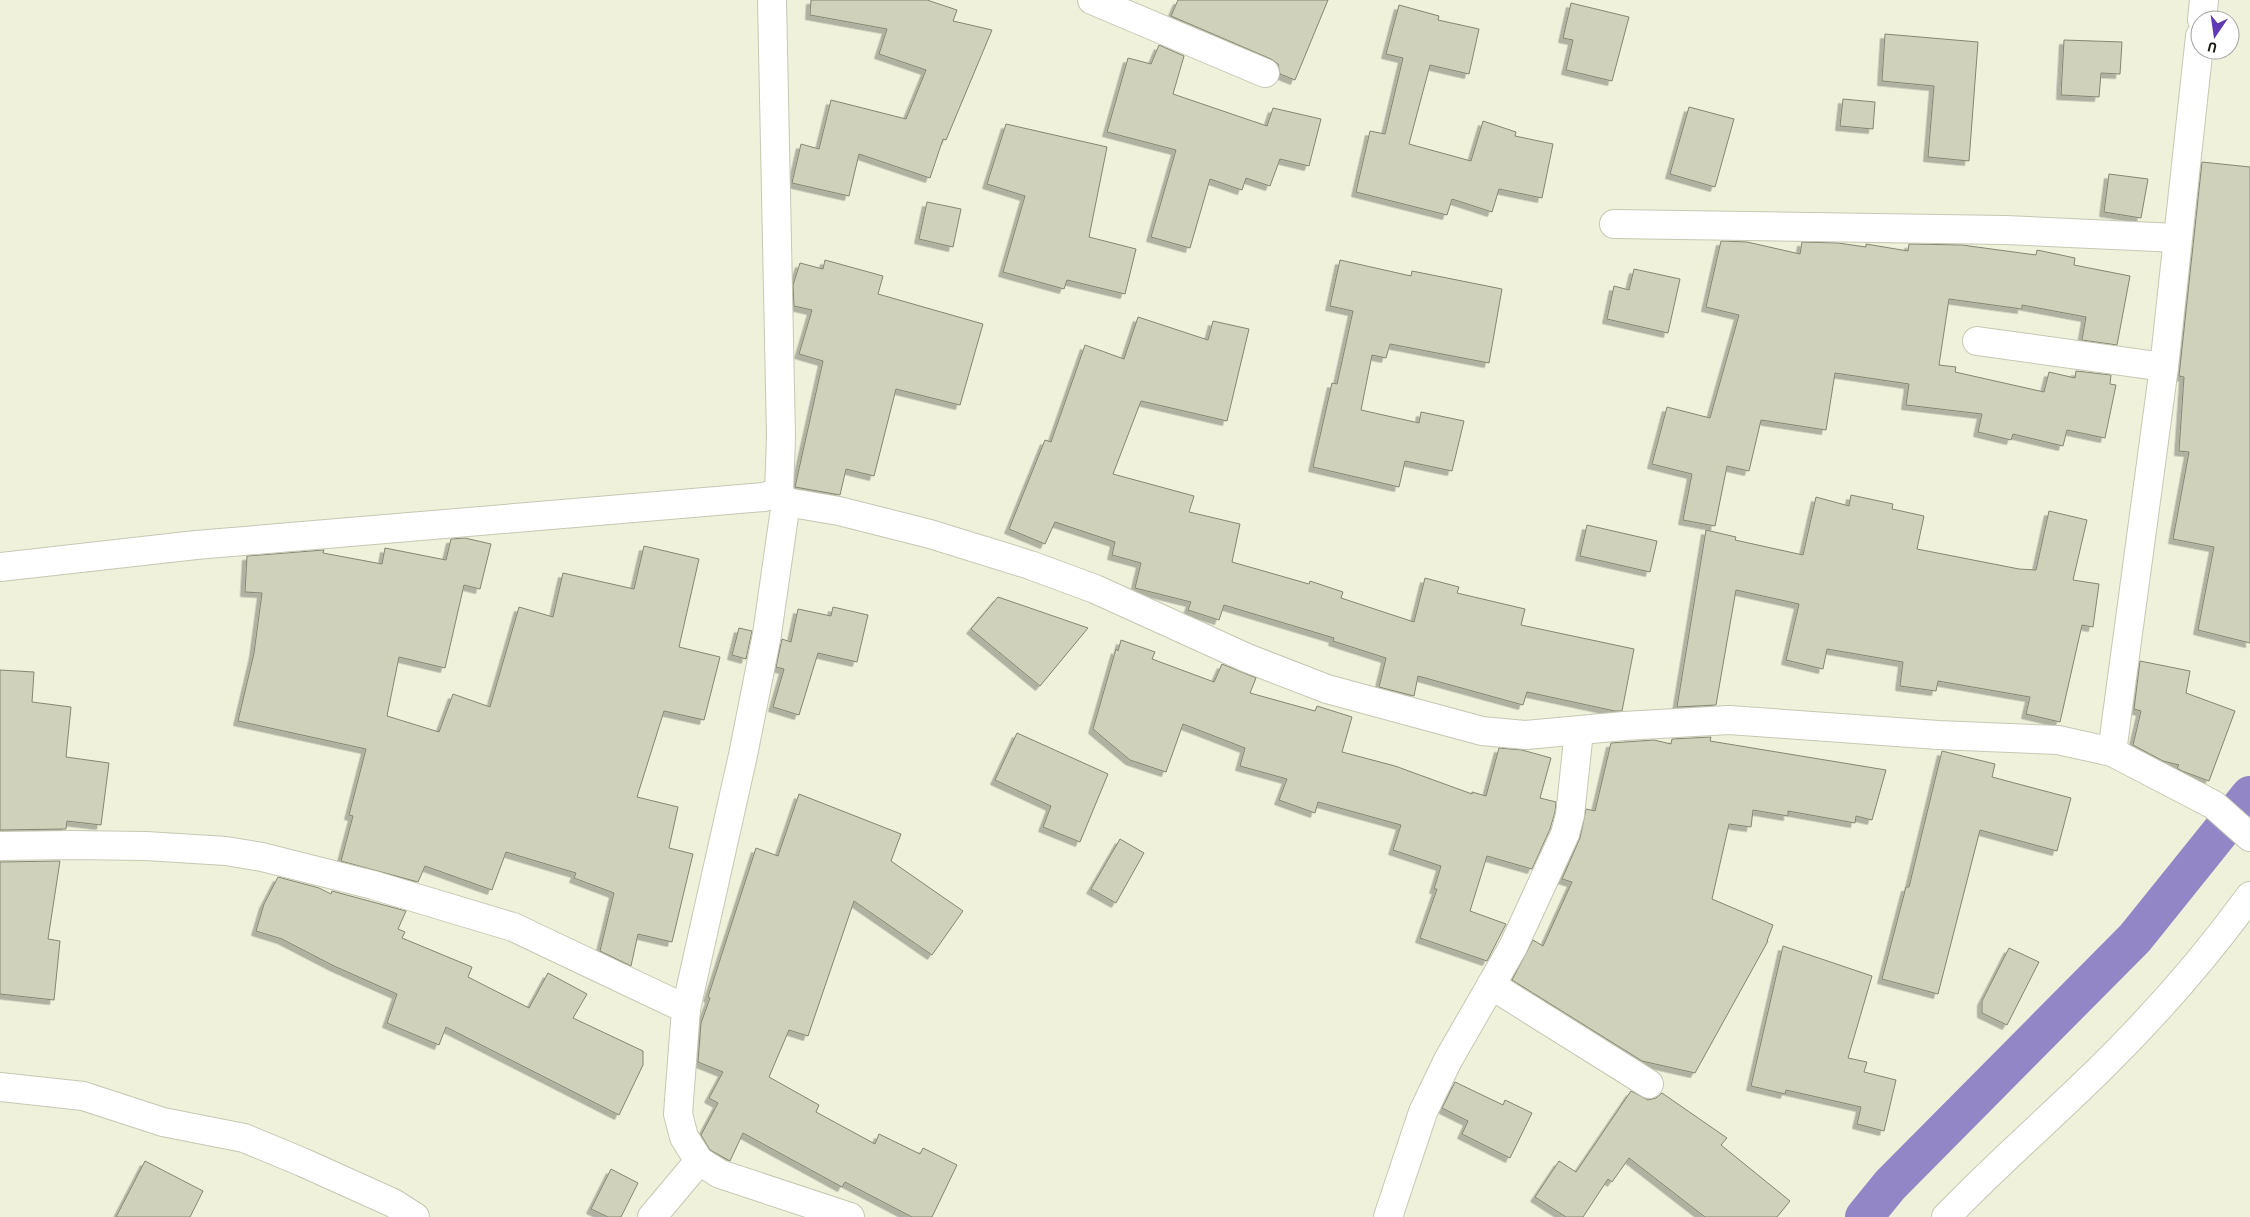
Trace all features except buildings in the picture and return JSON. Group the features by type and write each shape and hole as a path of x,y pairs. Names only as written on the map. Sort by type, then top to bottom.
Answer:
{"street":[{"path":"772,0 783,497 766,634 744,755 686,1009 678,1114 684,1137 699,1161 720,1174 850,1217"},
{"path":"1092,0 1265,73"},
{"path":"2112,752 2164,367 2197,60"},
{"path":"1614,224 1995,229 2178,238"},
{"path":"1977,341 2164,367"},
{"path":"0,566 196,545 764,497 783,497 930,534 1030,565 1095,590 1247,658 1327,689 1482,731 1526,735 1624,726 1730,720 1938,735 2058,740 2112,752 2214,805 2250,837"},
{"path":"1388,1217 1424,1112 1448,1060 1492,985 1532,910 1565,834 1570,815 1579,731"},
{"path":"0,846 70,844 146,846 226,851 262,857 400,893 513,926 686,1009"},
{"path":"1946,1217 1991,1171 2099,1070 2151,1016 2226,930 2250,896"},
{"path":"1492,985 1649,1084"},
{"path":"0,1087 83,1096 164,1122 244,1138 393,1203 415,1217"},
{"path":"652,1217 699,1161"}],"waterway":[{"path":"1864,1217 1890,1185 2135,938 2250,795"}]}
